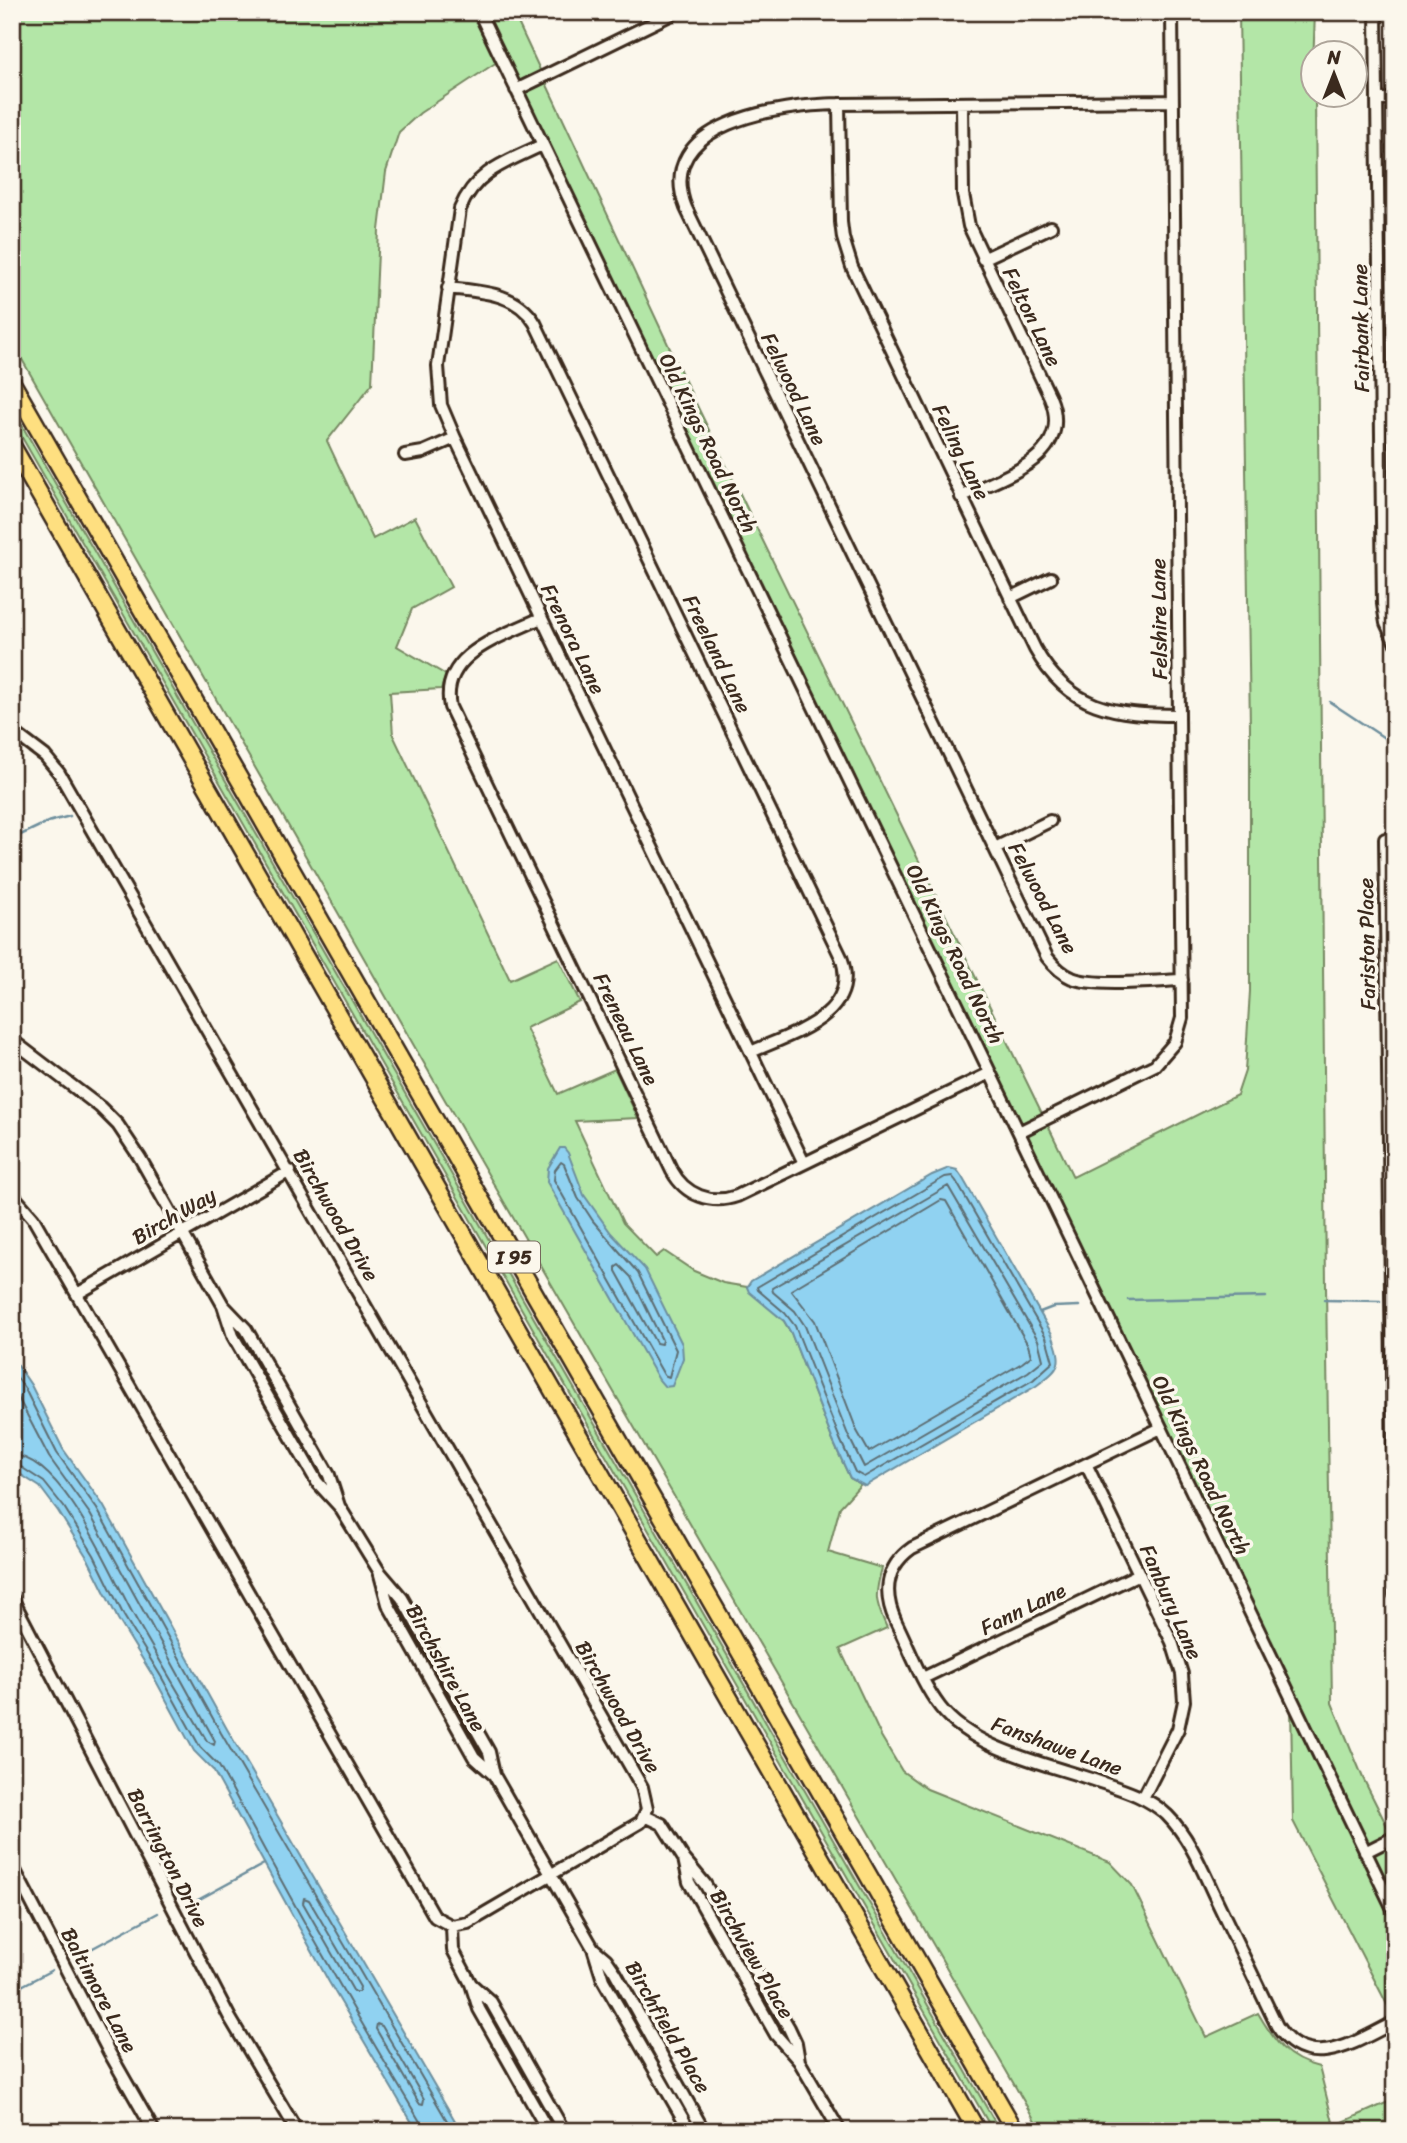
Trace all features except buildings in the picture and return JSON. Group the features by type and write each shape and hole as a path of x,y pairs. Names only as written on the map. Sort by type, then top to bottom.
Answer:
{"highway":[{"name":"I 95","path":"12,383 1015,2131"},
{"name":"I 95","path":"12,446 977,2131"}],"street":[{"name":"Old Kings Road North","path":"479,12 1395,1913"},
{"path":"516,90 677,12"},
{"name":"Felshire Lane","path":"1019,1132 1145,1072 1160,1061 1178,1033 1183,1009 1172,12"},
{"name":"Fairbank Lane","path":"1377,12 1383,604 1386,623 1395,642"},
{"path":"1377,99 1395,99"},
{"name":"Felwood Lane","path":"1173,101 805,106 768,112 710,134 695,145 684,160 679,174 681,194 1044,951 1062,972 1084,981 1182,981"},
{"name":"Felton Lane","path":"961,497 1036,459 1049,445 1055,424 1050,397 969,226 964,202 962,103"},
{"name":"Feling Lane","path":"839,104 841,222 845,247 862,291 1041,660 1059,681 1094,705 1124,713 1179,715"},
{"name":"Frenora Lane","path":"542,145 490,170 471,188 457,221 438,373 441,405 804,1163"},
{"path":"983,259 1051,227"},
{"name":"Freeland Lane","path":"448,288 492,294 511,300 525,309 535,323 841,957 845,972 844,987 831,1011 751,1052"},
{"path":"405,455 420,453 455,438"},
{"path":"1010,598 1051,578"},
{"name":"Freneau Lane","path":"541,618 472,652 453,674 448,694 455,722 679,1182 687,1190 700,1196 727,1199 990,1073"},
{"name":"Birchwood Drive","path":"12,731 45,756 59,773 642,1787 647,1799 645,1816"},
{"path":"995,848 1050,821"},
{"name":"Fariston Place","path":"1385,839 1390,913 1395,1595"},
{"name":"Birchshire Lane","path":"12,1040 106,1112 140,1158 223,1305 246,1329 329,1475 339,1506 379,1571 388,1604 474,1756 494,1775 551,1876"},
{"name":"Birch Way","path":"77,1294 290,1171"},
{"path":"12,1194 33,1219 430,1911 440,1921 452,1926 473,1921 626,1833 645,1816"},
{"name":"Fanshawe Lane","path":"1161,1428 918,1545 897,1561 890,1576 888,1600 894,1617 923,1678 942,1710 961,1728 979,1739 1143,1798 1166,1815 1187,1840 1277,2026 1287,2039 1307,2050 1329,2052 1395,2022"},
{"name":"Fanbury Lane","path":"1086,1464 1177,1655 1182,1674 1182,1714 1175,1737 1143,1798"},
{"name":"Fann Lane","path":"923,1678 1139,1574"},
{"name":"Barrington Drive","path":"12,1598 224,2005 297,2131"},
{"name":"Birchview Place","path":"645,1816 662,1824 684,1859 705,1884 789,2028 796,2043 799,2061 840,2131"},
{"path":"1365,1852 1395,1837"},
{"name":"Baltimore Lane","path":"12,1865 109,2052 155,2131"},
{"name":"Birchfield Place","path":"551,1876 593,1948 603,1980 690,2131"},
{"path":"452,1926 453,1950 471,1984 478,2009 548,2131"},
{"name":"Birchfield Place","path":"593,1948 606,1959 615,1972 704,2131"},
{"path":"471,1984 491,2003 564,2131"}],"green space":[{"path":"12,12 473,12 497,62 420,113 399,132 386,172 379,230 372,384 327,441 373,539 415,517 451,587 412,609 397,646 446,675 441,689 390,692 393,735 510,980 558,958 580,1002 526,1028 558,1094 615,1069 638,1118 575,1121 623,1223 656,1257 664,1251 694,1271 723,1283 747,1287 784,1321 791,1333 850,1478 861,1484 840,1507 828,1552 882,1568 877,1598 887,1628 840,1649 881,1736 902,1771 927,1789 1110,1862 1132,1885 1206,2037 1258,2013 1282,2048 1298,2059 1319,2067 1334,2126 1395,2099 1395,2131 1041,2131 441,1093 12,342"},
{"path":"485,12 513,12 686,383 1073,1177 1237,1095 1245,1071 1250,991 1250,728 1239,12 1315,12 1314,38 1298,38 1298,108 1315,108 1332,1703 1363,1778 1395,1842 1395,1901"},
{"path":"12,408 1000,2131 993,2131 12,420"},
{"path":"1291,1707 1395,1923 1395,2020 1293,1821"}],"water":[{"path":"560,1148 564,1148 568,1153 584,1195 611,1233 645,1269 682,1344 683,1358 672,1386 665,1387 659,1380 547,1182 548,1168"},
{"path":"949,1168 957,1170 962,1177 1052,1334 1058,1352 1058,1364 1051,1374 1036,1386 865,1486 850,1478 784,1321 749,1292 747,1287 751,1281 932,1175"},
{"path":"12,1357 31,1385 63,1449 103,1505 227,1729 461,2131 417,2131 329,1982 213,1770 194,1751 118,1619 88,1559 40,1487 12,1469"}],"waterway":[{"path":"1330,702 1395,745"},
{"path":"12,839 48,822 70,816"},
{"path":"1128,1300 1266,1297"},
{"path":"1324,1300 1380,1301"},
{"path":"1040,1312 1053,1307 1079,1306"},
{"path":"185,1907 264,1864"},
{"path":"78,1956 158,1913"},
{"path":"12,1991 52,1970"}]}
